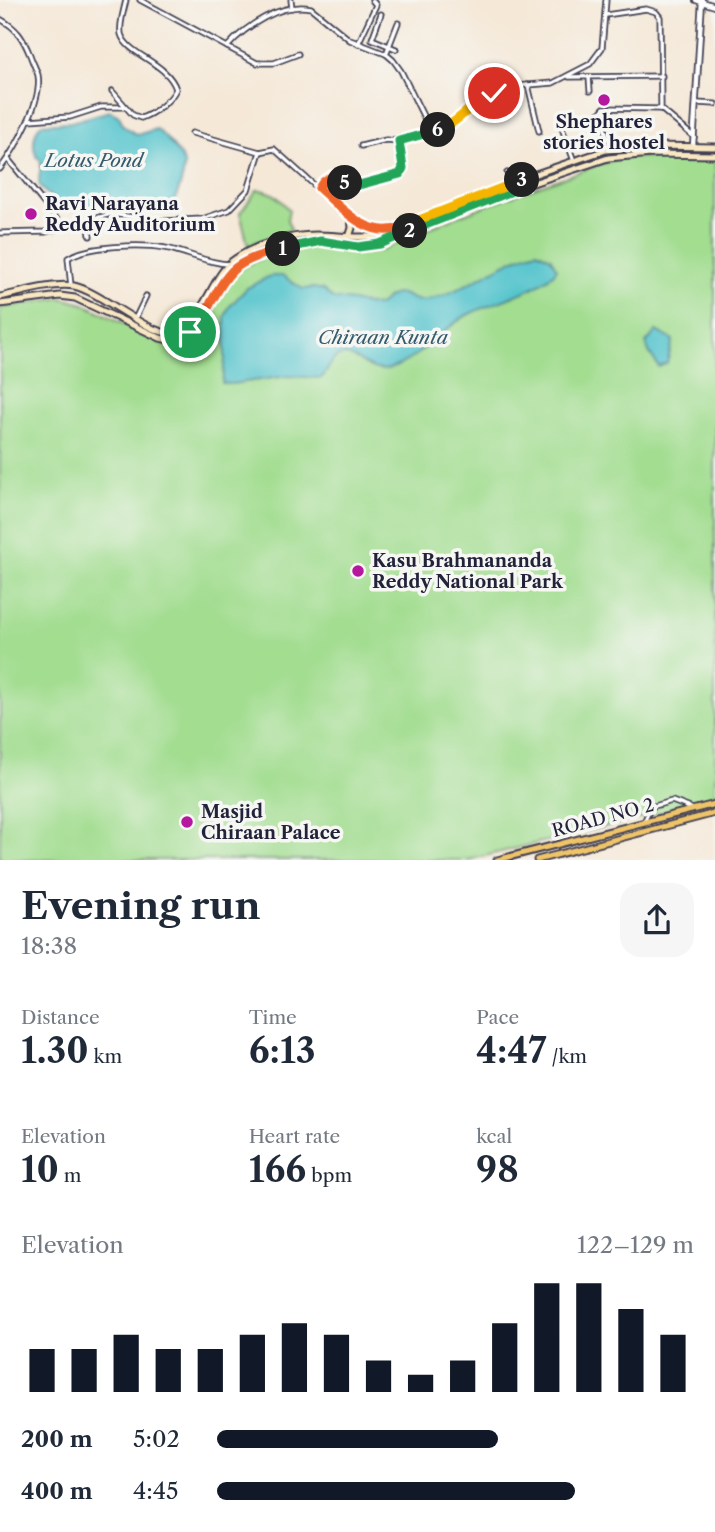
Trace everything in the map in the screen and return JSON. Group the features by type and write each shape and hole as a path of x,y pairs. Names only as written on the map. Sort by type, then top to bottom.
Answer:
{"main road":[{"path":"0,297 71,286 168,333 179,330 190,322 200,310 219,274 235,258 276,241 304,235 370,238 522,179 612,149 715,147"},
{"path":"0,304 61,296 75,298 160,338 174,341 202,321 227,277 239,265 270,252 321,241 358,247 380,244 525,186 608,158 671,153 715,155"},
{"path":"522,179 525,186"},
{"path":"349,237 352,229 351,218"},
{"path":"9,295 10,303"},
{"name":"ROAD NO 2","path":"497,860 715,804"},
{"path":"537,860 715,813"}],"street":[{"path":"112,91 138,117 145,117 174,95 176,89 164,71 125,42 121,27 126,0"},
{"path":"140,0 250,60 265,64 298,54"},
{"path":"291,0 292,8"},
{"path":"358,44 376,5 372,0"},
{"path":"361,146 386,139 399,141 431,132 456,122 485,96 507,88 545,85 590,64 598,56 603,41 606,0"},
{"path":"696,0 715,6"},
{"path":"693,146 702,2"},
{"path":"227,47 241,32 265,18 292,8 312,8 358,44 386,54 401,71 431,132"},
{"path":"606,15 646,9 656,12 661,21 661,109"},
{"path":"371,16 380,16 372,38 396,49"},
{"path":"0,19 23,37 38,77 29,120 0,169"},
{"path":"386,54 398,23"},
{"path":"567,77 662,76"},
{"path":"589,77 590,91"},
{"path":"528,85 539,131"},
{"path":"696,103 715,104"},
{"path":"29,120 69,117 101,107 127,107"},
{"path":"612,149 599,114 604,108 661,109 694,137"},
{"path":"562,128 574,161"},
{"path":"192,133 260,152 274,149 351,218 372,227 394,230"},
{"path":"319,188 332,176 353,186 400,174 403,168 399,141"},
{"path":"0,233 45,232 111,214 163,221 202,219 229,210 248,190 260,152"},
{"path":"8,159 63,227"},
{"path":"508,173 512,183"},
{"path":"89,220 90,236"},
{"path":"71,286 68,258 100,249 152,246 167,248 216,264 228,264"},
{"path":"216,264 219,274"},
{"path":"135,318 146,296"},
{"path":"644,822 651,807 672,801 694,810"}],"green space":[{"name":"Kasu Brahmananda Reddy National Park","path":"623,158 715,158 715,798 468,860 0,860 0,308 61,298 84,304 164,343 179,343 191,337 201,326 236,273 247,265 284,250 314,245 372,252 393,246 515,194"},
{"path":"257,190 272,193 279,198 289,210 287,220 291,230 248,245 240,213"}],"water":[{"name":"Lotus Pond","path":"110,111 119,116 124,126 137,135 156,129 180,155 184,164 183,172 173,202 149,205 102,200 76,211 62,204 40,186 41,164 34,143 41,124 71,122"},
{"name":"Chiraan Kunta","path":"537,251 551,258 557,269 551,276 530,289 471,313 413,357 392,368 375,369 343,355 334,359 321,378 288,376 222,383 225,317 229,307 247,288 270,276 283,276 303,289 323,290 333,299 378,306 394,294 419,301 441,296 510,261"},
{"path":"656,331 673,340 667,363 659,367 646,343"}],"place":[{"name":"Shephares stories hostel","path":"604,100"},
{"name":"Ravi Narayana Reddy Auditorium","path":"31,214"},
{"name":"Kasu Brahmananda Reddy National Park","path":"358,571"},
{"name":"Masjid Chiraan Palace","path":"187,822"}],"route":[{"path":"190,332 202,321 227,277 239,265 270,252 304,243 321,241 358,247 380,244 525,186 522,179 394,230 384,230 351,218 319,188 332,176 353,186 400,174 403,168 399,141 448,127 474,104 494,93"}]}
